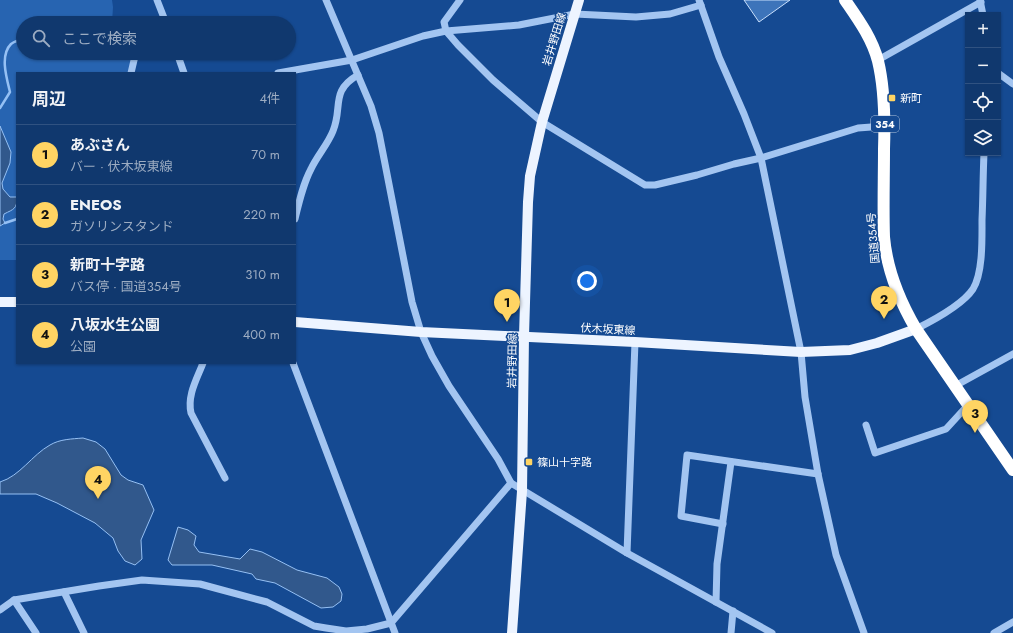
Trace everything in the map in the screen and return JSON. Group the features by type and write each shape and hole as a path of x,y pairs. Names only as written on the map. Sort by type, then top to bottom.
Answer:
{"highway":[{"name":"国道354号","path":"845,0 858,18 878,60 884,104 885,126 885,248 893,284 904,309 916,329 1013,470"}],"main road":[{"name":"岩井野田線","path":"512,633 522,491 528,195 532,162 542,122 579,0"},
{"path":"0,302 16,302"},
{"name":"伏木坂東線","path":"296,322 421,332 524,336 801,352 850,350 877,343 916,329"}],"street":[{"path":"157,0 163,16"},
{"path":"326,0 371,106 379,133 412,302 421,332 432,356 449,386 494,453 511,483 627,553 772,633"},
{"path":"460,0 444,22 446,31 458,45 494,80 542,122 645,185 667,183 761,158 858,128 885,126"},
{"path":"878,60 980,1 982,12"},
{"path":"284,72 352,60 422,36 446,31 519,25 575,14 636,17 670,14 700,3 719,57 761,158 801,352 805,397 818,474 836,555 864,633"},
{"path":"131,72 134,60"},
{"path":"179,60 184,72"},
{"path":"296,216 309,172 333,131 340,93 344,84 358,74"},
{"path":"1001,75 1013,84"},
{"path":"916,329 937,318 963,300 973,290 977,280 982,251 984,156"},
{"path":"627,553 635,342"},
{"path":"956,386 1013,354"},
{"path":"203,364 190,397 189,405 191,413 225,478"},
{"path":"293,364 395,633"},
{"path":"866,426 874,453 946,429 968,405"},
{"path":"723,524 680,516 687,455 818,474"},
{"path":"716,602 717,564 731,462"},
{"path":"0,610 14,600 142,580 200,584 267,602 314,626 346,631 367,629 391,623 511,483"},
{"path":"64,592 84,633"},
{"path":"14,600 36,633"},
{"path":"731,633 733,611"},
{"path":"994,633 1013,622"}],"shaded area":[{"path":"0,0 112,0 112,16 16,16 16,60 132,60 131,72 16,72 16,260 0,260"},
{"path":"0,126 11,152 10,163 2,183 3,189 10,197 16,197 16,206 13,210 4,214 3,219 5,223 0,226"},
{"path":"83,438 96,442 105,449 121,475 128,480 143,485 154,510 141,540 142,559 135,565 125,561 118,551 113,538 95,523 57,503 36,494 0,494 0,482 14,475 44,449 58,442"},
{"path":"178,527 188,530 196,536 194,545 199,552 240,559 250,549 262,552 297,570 327,578 339,587 342,594 341,601 333,607 321,608 275,583 256,579 252,574 212,565 172,565 168,560"}],"building":[{"path":"744,0 790,0 759,22"}],"waterway":[{"path":"0,108 10,92 5,66 6,54 11,44 16,42"},
{"path":"5,223 16,219"}],"place":[{"name":"新町","path":"892,98"},
{"name":"ENEOS","path":"884,319"},
{"name":"あぶさん","path":"507,322"},
{"name":"新町十字路","path":"975,433"},
{"name":"篠山十字路","path":"529,462"},
{"name":"八坂水生公園","path":"98,499"}]}
